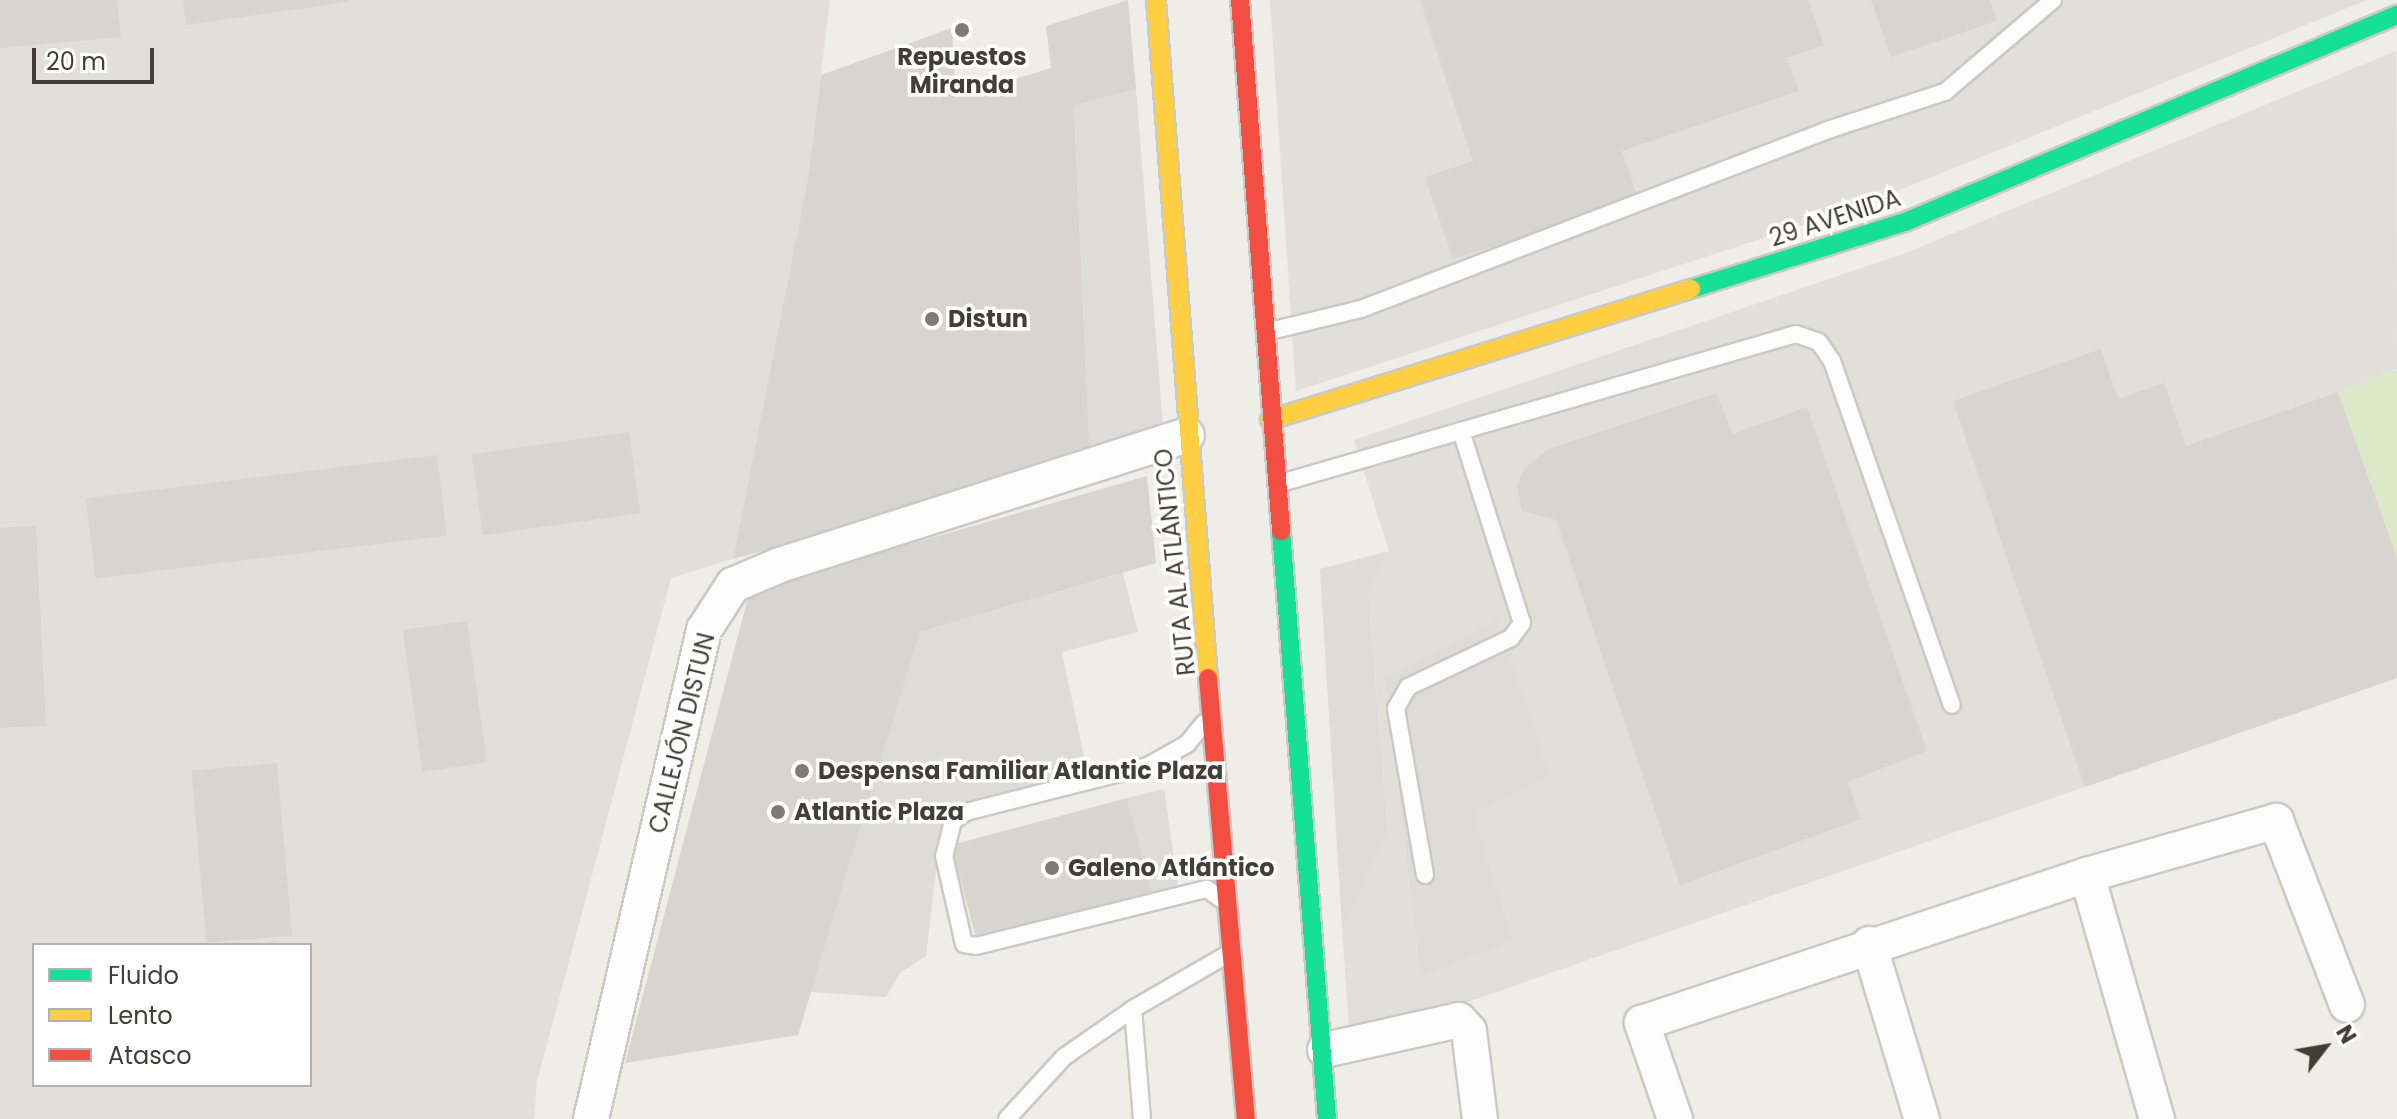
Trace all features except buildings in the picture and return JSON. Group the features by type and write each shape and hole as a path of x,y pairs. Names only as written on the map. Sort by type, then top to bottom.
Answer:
{"main road":[{"name":"RUTA AL ATLÁNTICO","path":"1156,0 1187,435 1232,913 1246,1119"},
{"path":"1240,0 1303,865 1325,1050 1327,1119"},
{"name":"29 AVENIDA","path":"1270,420 1905,222 2397,15"}],"street":[{"name":"CALLEJÓN DISTUN","path":"591,1119 704,630 733,585 780,565 1187,435"},
{"path":"1675,1119 1642,1023 1869,944 2087,875 2276,821 2347,1005"},
{"path":"2087,875 2157,1119"},
{"path":"1869,944 1922,1119"},
{"path":"1325,1050 1459,1020 1469,1031 1480,1119"}],"lane":[{"path":"1264,332 1361,309 1831,129 1945,92 2053,0"},
{"path":"1276,485 1796,334 1819,342 1832,361 1952,705"},
{"path":"1425,875 1396,708 1408,687 1511,638 1522,623 1461,431"},
{"path":"1212,699 1202,728 1187,744 1148,766 966,812 953,821 944,856 964,944 1207,889 1232,913"},
{"path":"1007,1119 1064,1057 1133,1009 1235,948"},
{"path":"1133,1009 1142,1119"}],"shaded area":[{"path":"0,0 830,0 808,178 733,559 671,578 537,1082 534,1119 0,1119"},
{"path":"1270,0 2367,0 1858,207 1296,391"},
{"path":"2396,51 2397,369 2339,392 2397,558 2397,678 1350,1043 1342,928 1388,833 1368,592 1389,551 1354,440 1903,254"},
{"path":"1136,89 1164,438 1090,460 1074,106"},
{"path":"1389,551 1368,592 1388,833 1342,928 1320,569"},
{"path":"1123,573 1138,632 1062,652 1087,771 959,803 942,819 926,956 901,972 886,997 811,992 920,632"},
{"path":"1497,621 1550,775 1473,812 1512,941 1421,976 1386,678"},
{"path":"1164,789 1178,887 1152,892 1127,798"}],"green space":[{"path":"2397,369 2397,558 2338,392"}],"traffic: fast":[{"path":"1691,289 1905,222 2397,15"},
{"path":"1281,531 1327,1119"}],"traffic: slow":[{"path":"1156,0 1208,678"},
{"path":"1270,420 1691,289"}],"traffic: jam":[{"path":"1240,0 1281,531"},
{"path":"1208,678 1246,1119"}],"place":[{"name":"Repuestos Miranda","path":"962,30"},
{"name":"Distun","path":"932,319"},
{"name":"Despensa Familiar Atlantic Plaza","path":"802,771"},
{"name":"Atlantic Plaza","path":"778,812"},
{"name":"Galeno Atlántico","path":"1052,868"}]}
